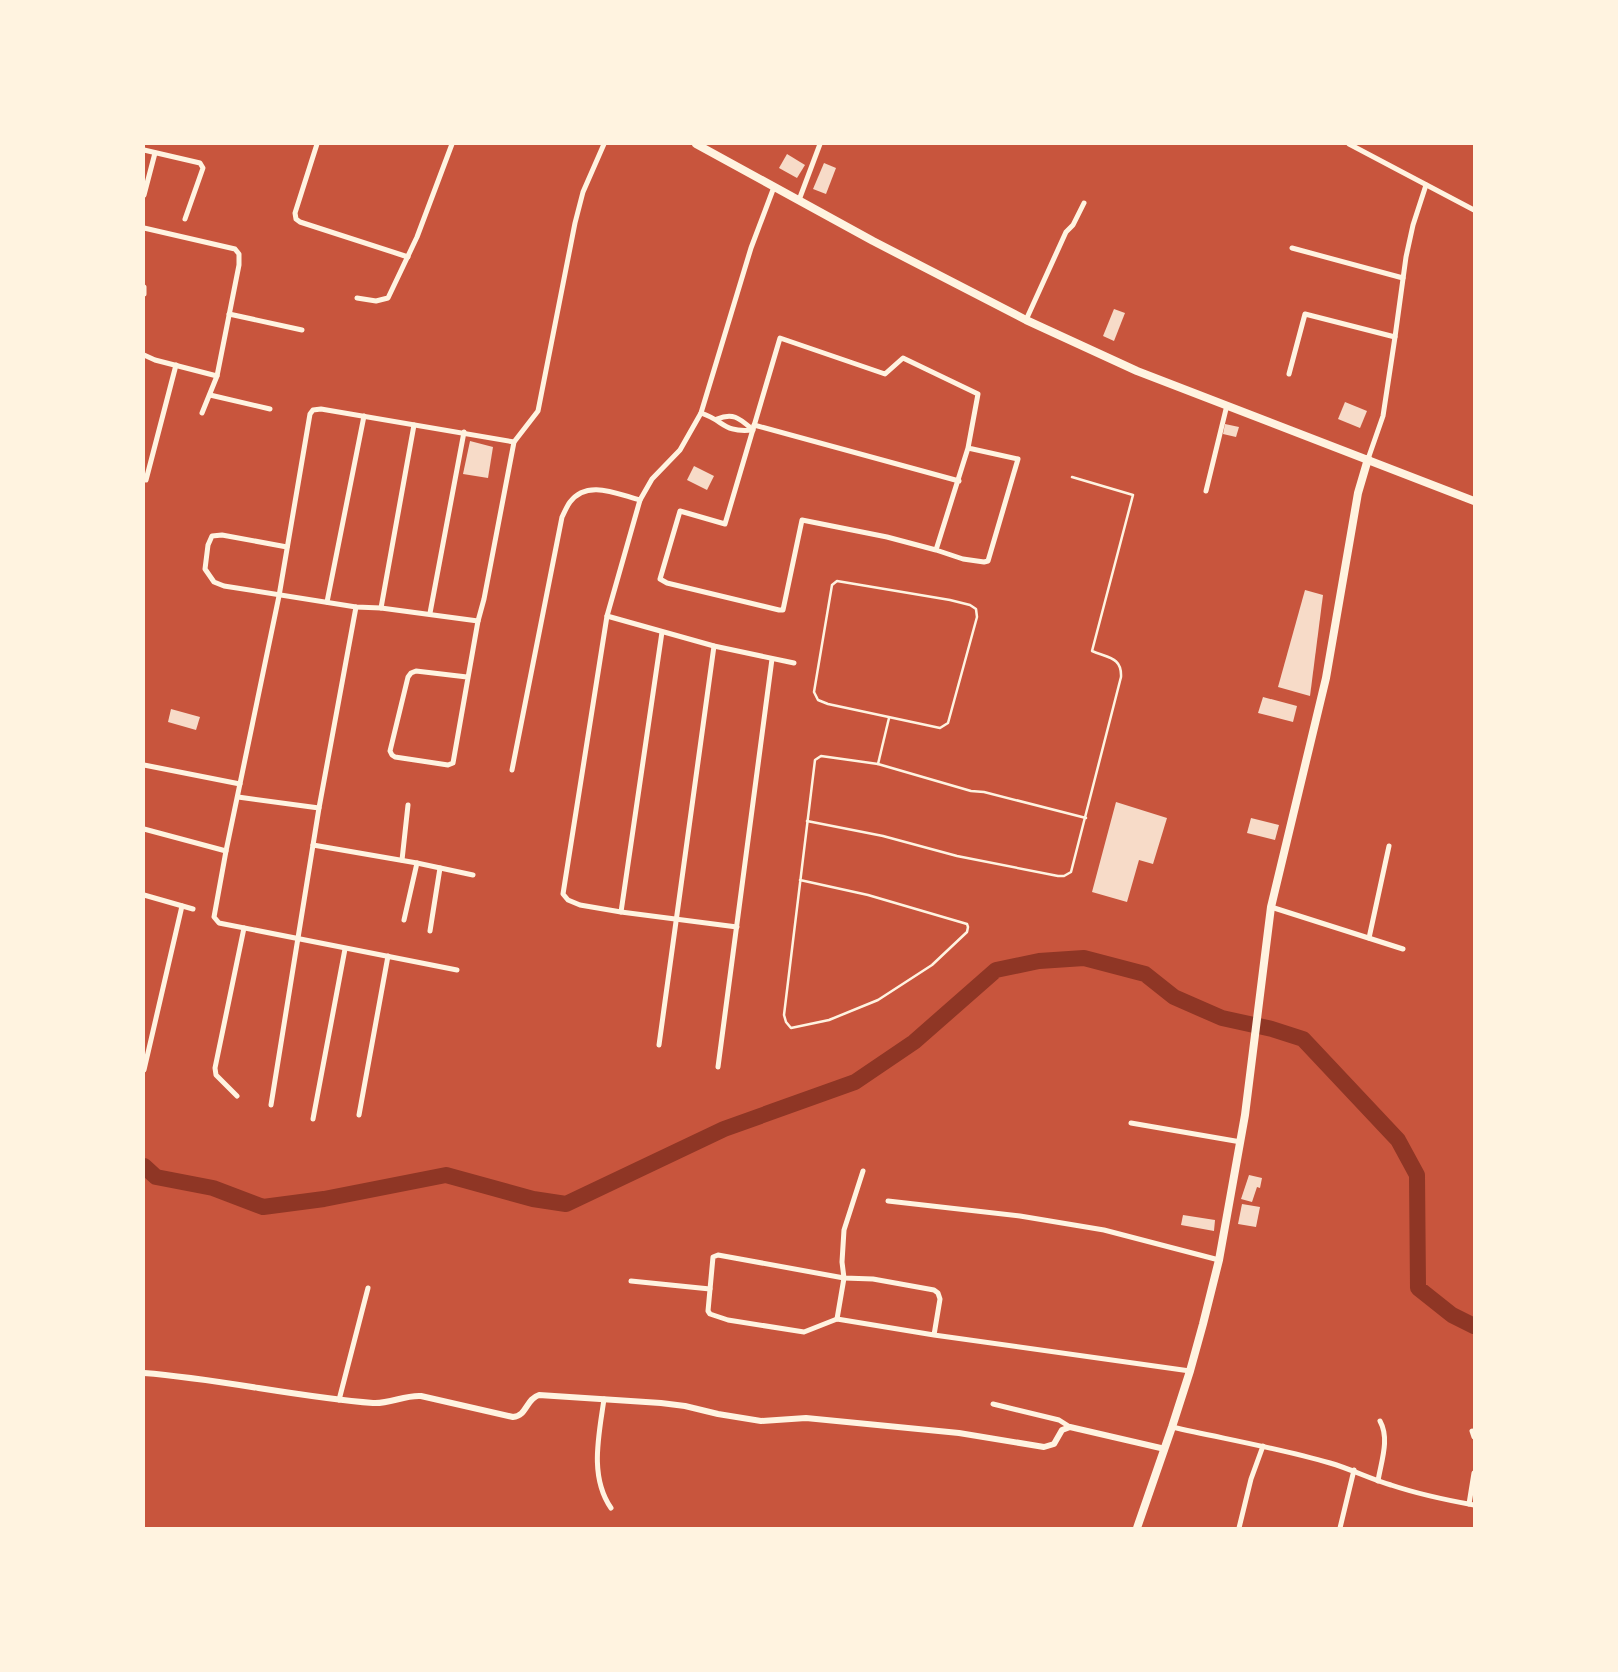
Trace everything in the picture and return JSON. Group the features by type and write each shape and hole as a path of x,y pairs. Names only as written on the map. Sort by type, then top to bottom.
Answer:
{"main road":[{"path":"696,144 1026,320 1137,371 1475,501"},
{"path":"1137,1528 1172,1427 1219,1260 1241,1142 1271,907 1326,678 1358,493 1368,459"}],"street":[{"path":"317,144 295,213 296,219 408,257"},
{"path":"357,298 376,301 388,298 418,237 452,144"},
{"path":"467,677 416,671 411,673 390,751 392,755 449,765 453,763 467,677 514,442 538,411 575,223 583,192 604,144"},
{"path":"799,200 820,144"},
{"path":"1349,144 1475,210"},
{"path":"144,150 202,165 185,219"},
{"path":"144,195 155,153"},
{"path":"1368,459 1383,416 1403,278 1413,225 1426,185"},
{"path":"737,926 580,905 568,900 564,894 607,616 640,500 652,480 680,450 701,413 751,248 774,187"},
{"path":"1026,320 1066,232 1073,225 1084,203"},
{"path":"144,228 235,249 239,254 217,376 202,413"},
{"path":"1292,248 1403,278"},
{"path":"144,287 144,294"},
{"path":"229,314 302,330"},
{"path":"1289,374 1305,314 1395,337"},
{"path":"936,550 968,448 978,394 903,358 885,374 780,338 725,524 680,511 660,579 667,583 781,610 785,607 802,520 887,537 963,559 988,561 1018,459 968,448"},
{"path":"144,355 217,376"},
{"path":"146,480 176,365"},
{"path":"210,395 270,409"},
{"path":"1206,491 1227,405"},
{"path":"457,971 219,923 215,916 279,596 310,414 313,410 321,409 514,442"},
{"path":"701,413 717,419 724,427 737,432 754,428"},
{"path":"717,419 727,415 754,428 959,481"},
{"path":"327,602 363,416"},
{"path":"381,608 414,425"},
{"path":"430,614 464,432"},
{"path":"512,770 562,517 570,502 582,490 595,489 640,500"},
{"path":"287,547 222,535 212,536 205,569 214,582 224,586 356,607 478,621"},
{"path":"271,1105 319,808 356,607"},
{"path":"607,616 714,646 794,663"},
{"path":"621,912 662,632"},
{"path":"659,1045 714,646"},
{"path":"718,1067 772,659"},
{"path":"144,765 240,784"},
{"path":"239,797 319,808"},
{"path":"402,860 408,804"},
{"path":"144,829 226,851"},
{"path":"313,845 473,875"},
{"path":"1369,938 1390,846"},
{"path":"404,920 417,863"},
{"path":"430,931 440,867"},
{"path":"144,895 193,909"},
{"path":"144,1070 182,906"},
{"path":"1271,907 1403,948"},
{"path":"237,1096 216,1075 215,1068 244,928"},
{"path":"313,1119 345,949"},
{"path":"359,1115 388,956"},
{"path":"1131,1123 1241,1142"},
{"path":"837,1319 844,1278 844,1230 863,1171"},
{"path":"888,1201 1020,1216 1104,1230 1219,1260"},
{"path":"934,1335 940,1298 934,1290 873,1279 844,1278 718,1255 713,1257 708,1311 728,1320 804,1332 837,1319 934,1335 1189,1371"},
{"path":"631,1281 710,1289"},
{"path":"340,1400 368,1288"},
{"path":"144,1373 340,1400 378,1403 412,1395 421,1396 513,1417 519,1417 531,1398 538,1395 685,1406 718,1415 761,1421 806,1418 960,1433 1044,1447 1054,1444 1062,1430 1070,1427"},
{"path":"604,1399 597,1446 597,1473 601,1493 611,1508"},
{"path":"993,1404 1059,1420 1070,1427 1165,1449"},
{"path":"1378,1481 1385,1437 1380,1421"},
{"path":"1172,1427 1263,1446 1354,1470 1378,1481 1425,1495 1472,1504 1475,1473"},
{"path":"1238,1528 1263,1446"},
{"path":"1339,1528 1354,1470"}],"lane":[{"path":"807,821 1058,876 1071,872 1121,677 1121,668 1116,661 1092,651 1133,495 1072,477"},
{"path":"837,581 950,600 976,609 977,617 948,723 940,728 889,718 828,704 818,700 814,692 832,585 837,581"},
{"path":"878,764 889,718"},
{"path":"800,880 868,895 967,924 968,927 967,932 932,965 877,1000 829,1020 790,1028 784,1015 800,880 807,821 815,760 821,756 878,764 971,791 1086,818"}],"building":[{"path":"787,154 805,165 797,178 779,168"},
{"path":"824,163 836,168 826,194 813,189"},
{"path":"1114,309 1125,313 1114,341 1103,336"},
{"path":"1345,402 1367,411 1360,428 1338,419"},
{"path":"1225,424 1239,427 1236,437 1223,434"},
{"path":"470,441 493,447 488,478 463,474"},
{"path":"694,466 714,476 707,490 687,480"},
{"path":"1305,590 1323,595 1310,696 1278,687"},
{"path":"1263,697 1297,706 1293,722 1258,713"},
{"path":"171,709 200,717 196,730 168,722"},
{"path":"1116,802 1167,818 1153,864 1139,860 1127,902 1092,892"},
{"path":"1251,818 1279,825 1275,840 1247,833"},
{"path":"1249,1175 1262,1178 1252,1202 1241,1199"},
{"path":"1242,1204 1260,1207 1256,1227 1238,1224"},
{"path":"1183,1215 1215,1220 1214,1231 1181,1225"}],"waterway":[{"path":"144,1166 156,1177 213,1188 263,1207 324,1199 446,1175 533,1199 566,1204 724,1129 855,1082 914,1042 996,970 1039,961 1084,958 1145,974 1174,997 1222,1018 1303,1039 1398,1140 1417,1175 1418,1288 1452,1315 1474,1326"}]}
